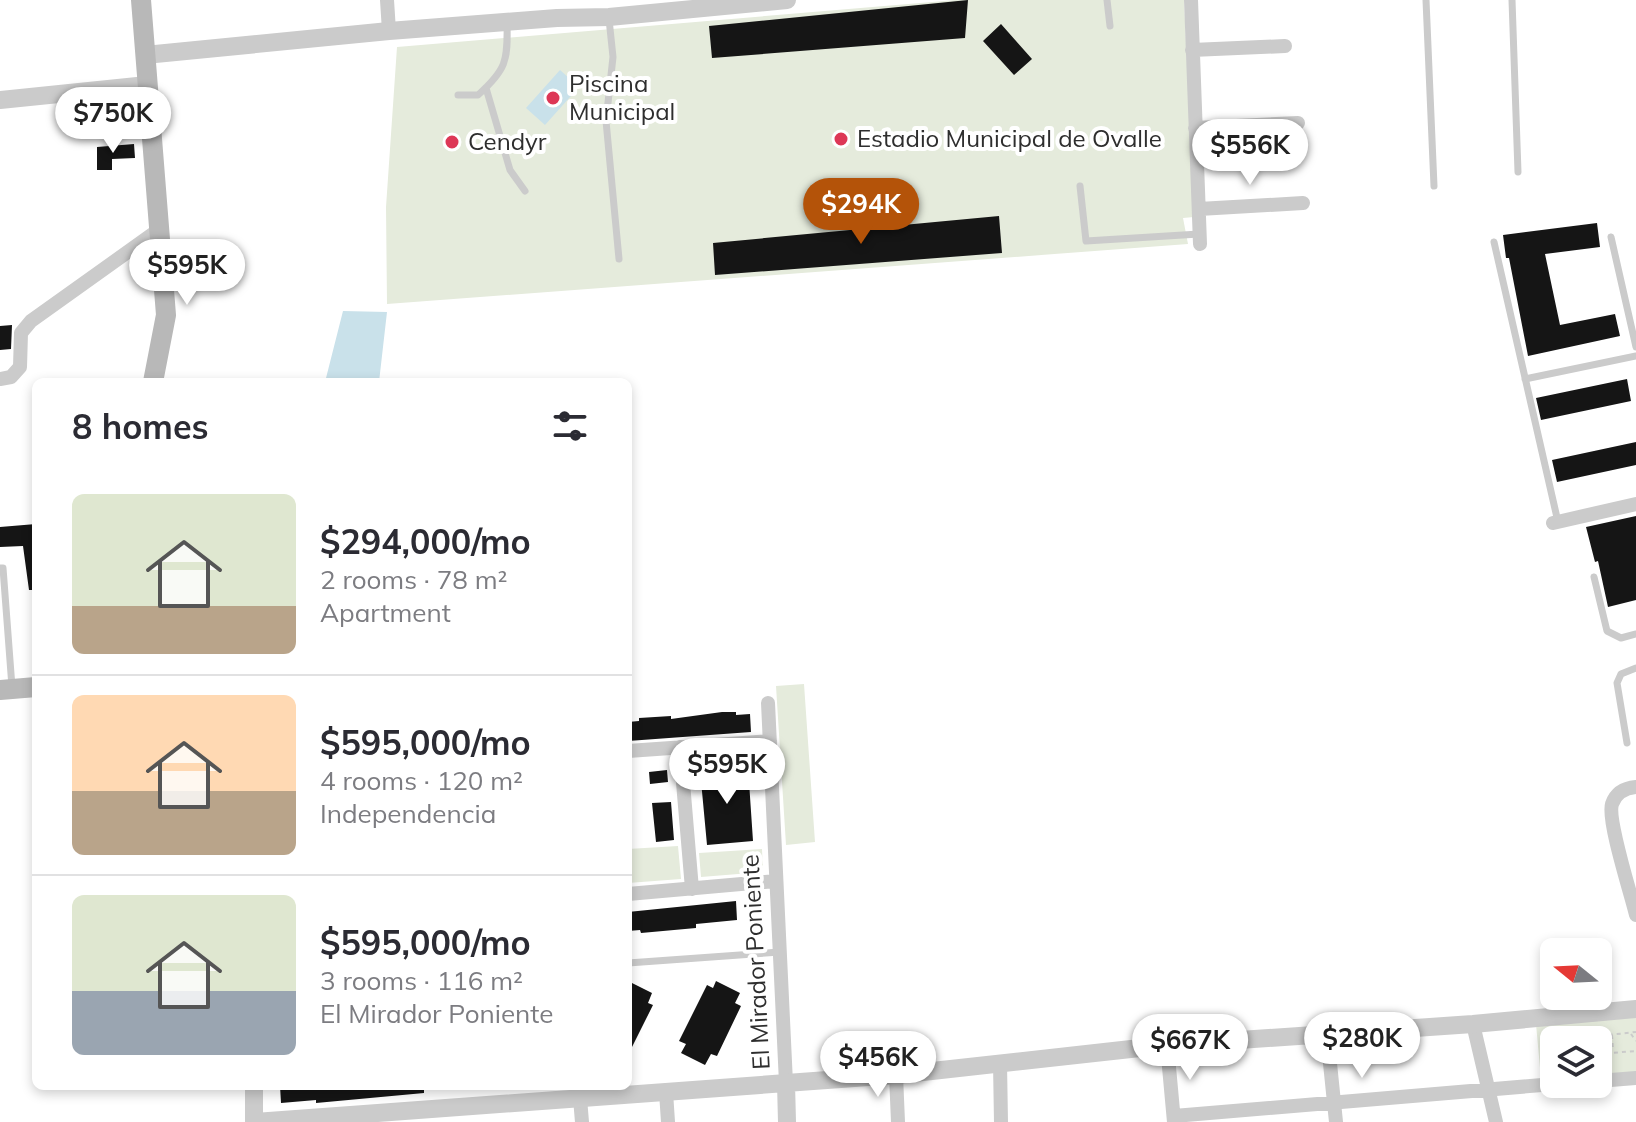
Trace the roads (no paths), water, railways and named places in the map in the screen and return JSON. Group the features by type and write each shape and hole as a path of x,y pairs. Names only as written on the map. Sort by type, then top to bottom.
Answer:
{"main road":[{"path":"141,0 166,315 154,378"},
{"path":"6,689 32,687"}],"street":[{"path":"387,0 389,31"},
{"path":"145,55 620,11 787,0"},
{"path":"1191,0 1200,239"},
{"path":"1192,50 1285,46"},
{"path":"0,100 147,85"},
{"path":"1195,128 1298,123"},
{"path":"1199,209 1303,203"},
{"path":"5,378 20,367 21,333 31,321 157,231"},
{"path":"1555,522 1636,504"},
{"name":"El Mirador Poniente","path":"768,703 787,1122"},
{"path":"632,751 770,741"},
{"path":"680,747 692,889"},
{"path":"1636,787 1620,792 1611,810 1636,915"},
{"path":"632,894 776,881"},
{"path":"254,1090 254,1122 467,1114 580,1098 896,1075 1167,1045 1473,1024 1636,1009"},
{"path":"1473,1024 1496,1122"},
{"path":"1327,1034 1336,1122"},
{"path":"1167,1045 1174,1119 1334,1101 1540,1085"},
{"path":"1000,1063 1001,1122"},
{"path":"896,1075 898,1122"},
{"path":"1612,1080 1636,1078"},
{"path":"666,1092 668,1122"},
{"path":"580,1098 582,1122"}],"lane":[{"path":"1107,0 1110,26"},
{"path":"1426,0 1434,186"},
{"path":"1512,0 1518,172"},
{"path":"619,259 606,121 620,11"},
{"path":"458,95 478,95 498,78 508,50 507,22"},
{"path":"486,88 510,170 525,191"},
{"path":"1080,186 1086,241 1200,239"},
{"path":"1611,237 1636,347"},
{"path":"1494,242 1555,522"},
{"path":"1525,379 1636,356"},
{"path":"0,568 3,568 9,659 6,689"},
{"path":"1594,577 1607,631 1621,638 1636,634"},
{"path":"0,659 9,659"},
{"path":"1627,743 1617,683 1621,674 1636,668"},
{"path":"632,963 780,952"}],"water":[{"name":"Piscina Municipal","path":"560,70 579,87 545,125 526,108"},
{"path":"343,311 387,312 379,378 326,378"}],"place":[{"name":"Piscina Municipal","path":"553,98"},
{"name":"Estadio Municipal de Ovalle","path":"841,139"},
{"name":"Cendyr","path":"452,142"}]}
